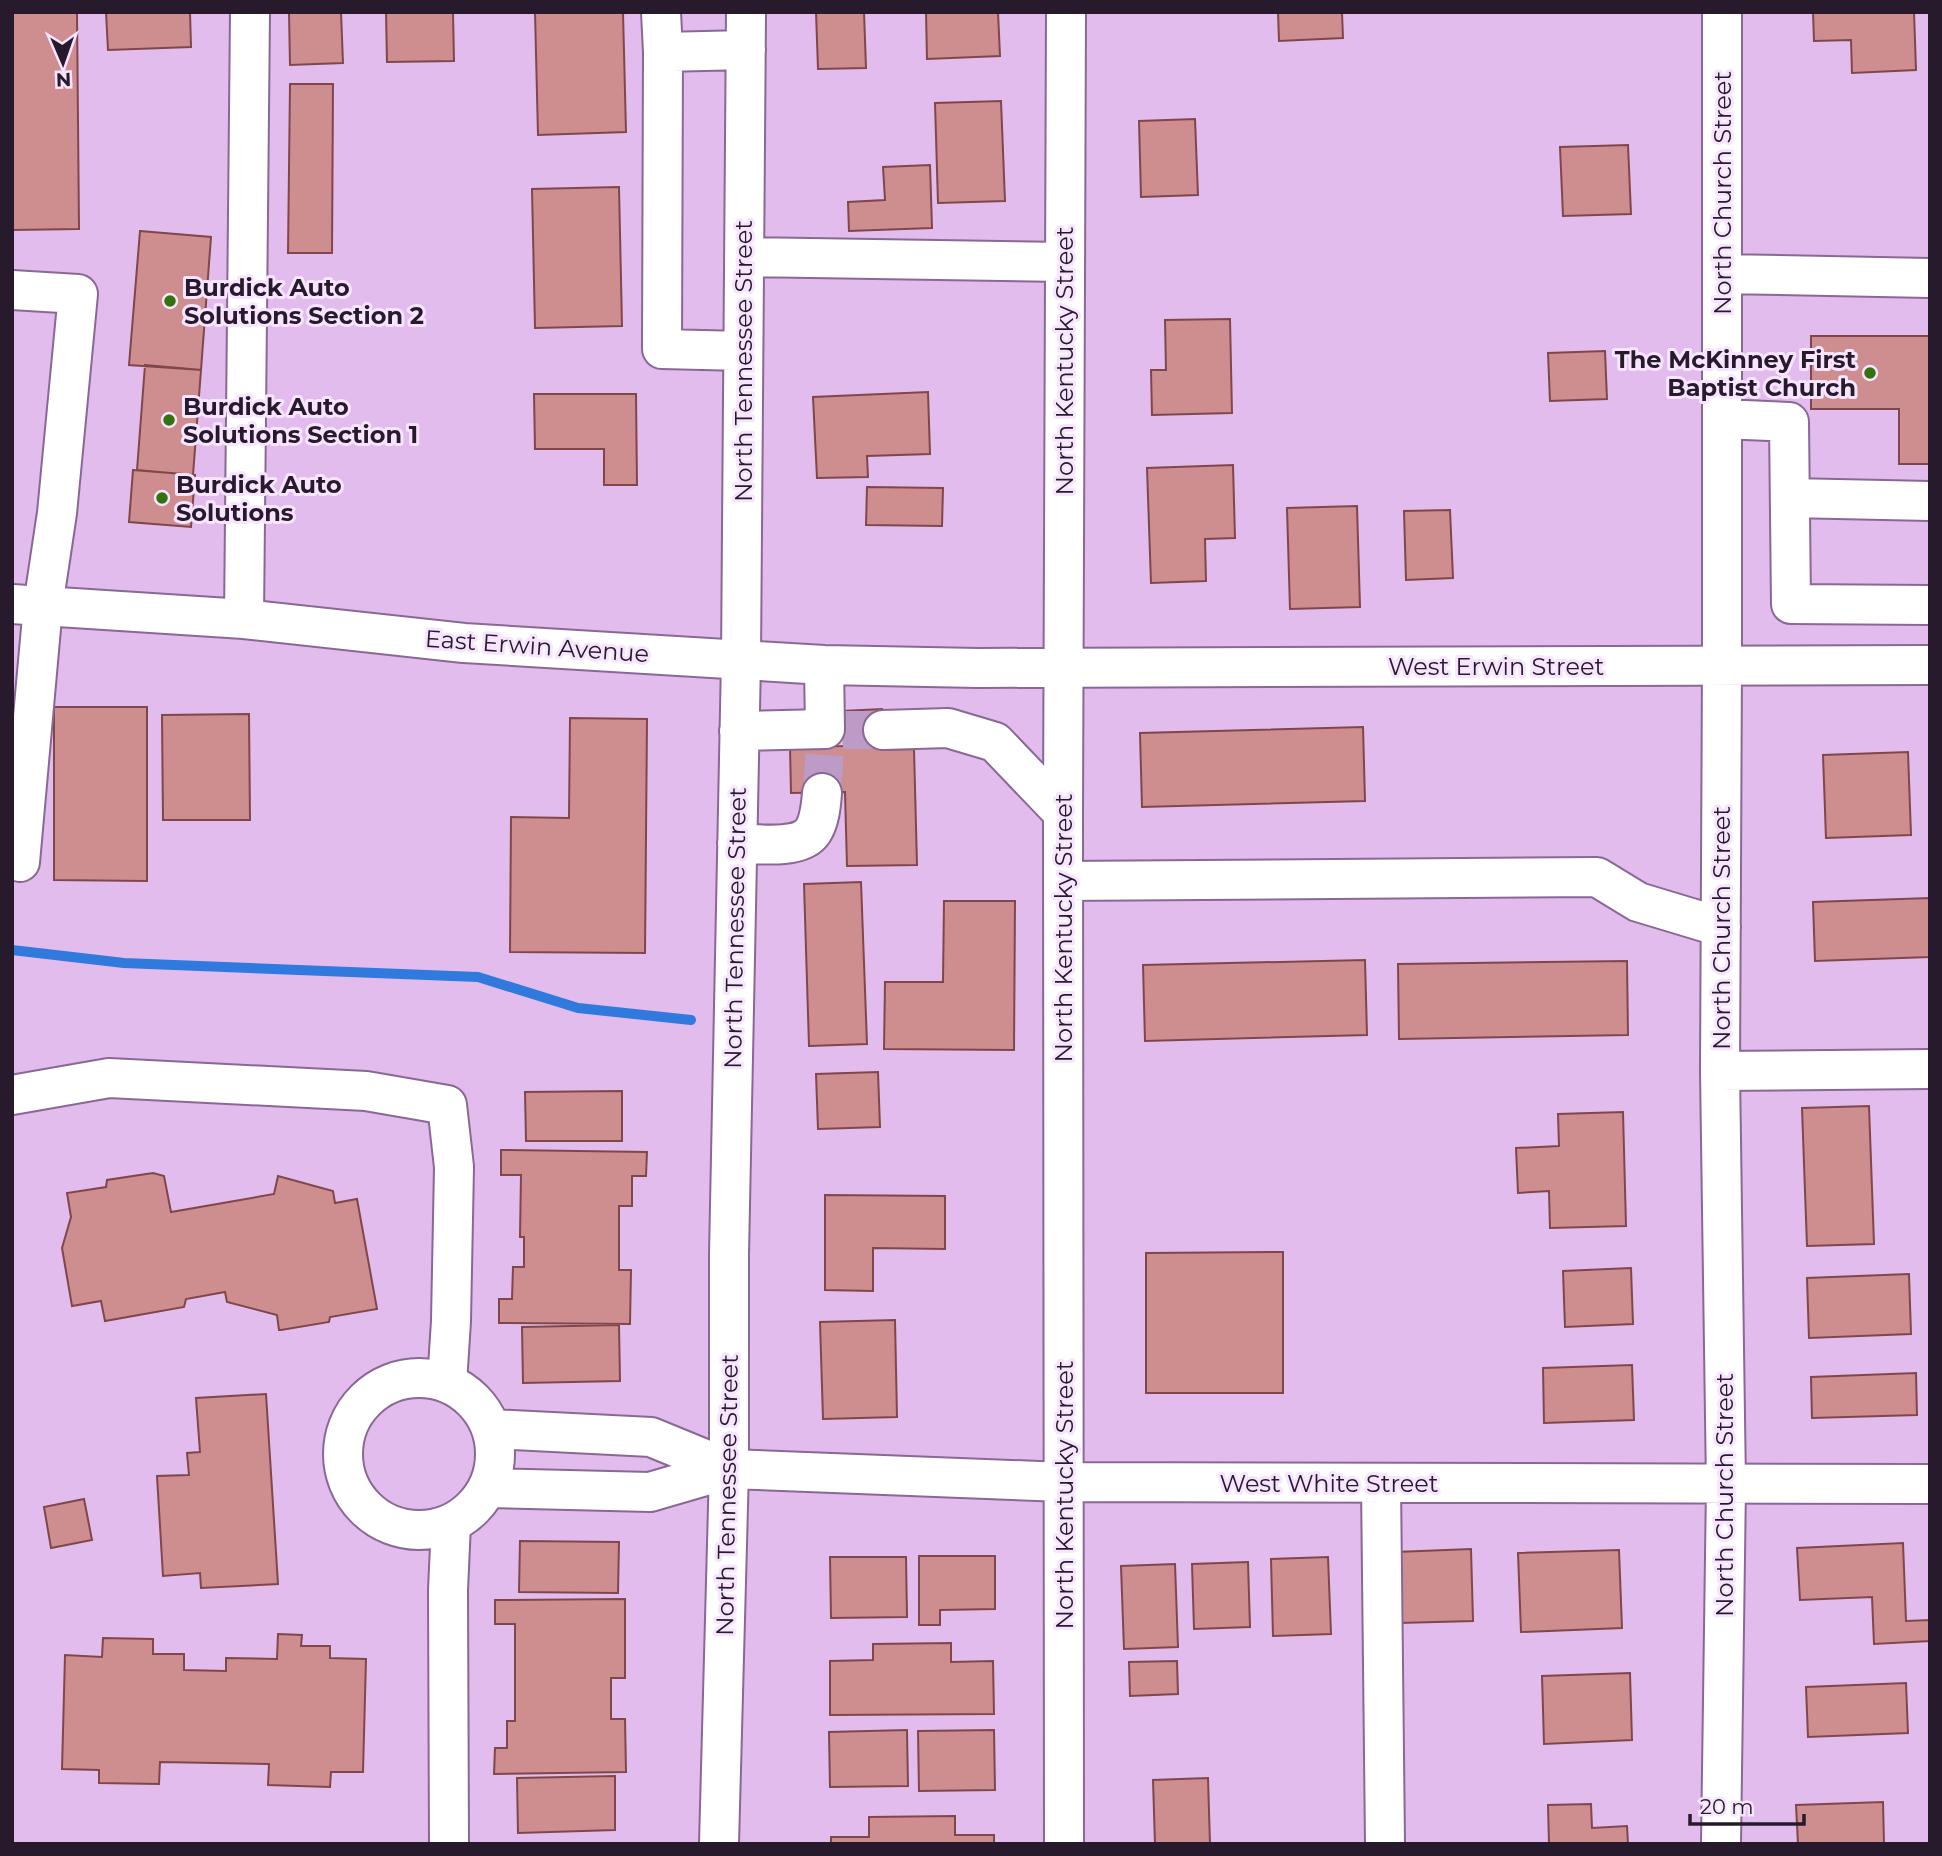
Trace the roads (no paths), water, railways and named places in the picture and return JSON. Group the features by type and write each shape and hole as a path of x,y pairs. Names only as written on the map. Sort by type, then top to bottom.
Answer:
{"street":[{"path":"244,619 250,12"},
{"path":"661,12 662,349 743,351"},
{"name":"North Tennessee Street","path":"719,1844 729,1469 729,1255 741,660 746,12"},
{"name":"North Kentucky Street","path":"1064,1844 1063,667 1066,12"},
{"name":"North Church Street","path":"1721,1844 1726,1485 1720,1072 1722,12"},
{"path":"663,51 746,50"},
{"path":"744,257 1065,262"},
{"path":"1722,274 1930,278"},
{"path":"12,290 78,294 57,513 28,605 20,862"},
{"path":"1722,419 1789,422 1791,604 1930,605"},
{"path":"1790,498 1930,501"},
{"name":"East Erwin Avenue","path":"28,605 244,619 464,643 824,665 1063,667"},
{"path":"739,731 831,735 824,665"},
{"name":"West Erwin Street","path":"1063,667 1930,665"},
{"path":"948,667 948,728"},
{"path":"883,730 948,728 995,742 1063,813"},
{"path":"737,843 784,844 805,840 813,831 820,814 822,793"},
{"path":"1063,881 1597,877 1638,902 1721,927"},
{"path":"1720,1072 1930,1069"},
{"path":"12,1096 109,1078 366,1091 447,1105 454,1167 447,1383"},
{"path":"422,1377 447,1383 466,1393 482,1410 492,1429 496,1449 488,1488 472,1509 452,1524 428,1530 402,1529 379,1519 360,1503 347,1482 342,1457 345,1432 356,1409 374,1392 397,1381 422,1377"},
{"path":"492,1429 651,1437 729,1469"},
{"path":"488,1488 650,1492 729,1469"},
{"name":"West White Street","path":"729,1469 1064,1482 1930,1484"},
{"path":"1381,1484 1385,1844"},
{"path":"449,1844 448,1590 452,1524"}],"waterway":[{"path":"12,950 124,963 478,977 578,1008 691,1020"}],"tunnel":[{"path":"843,730 883,730"},
{"path":"822,793 825,746"}],"place":[{"name":"Burdick Auto Solutions Section 2","path":"170,301"},
{"name":"The McKinney First Baptist Church","path":"1870,373"},
{"name":"Burdick Auto Solutions Section 1","path":"169,420"},
{"name":"Burdick Auto Solutions","path":"162,498"}]}
